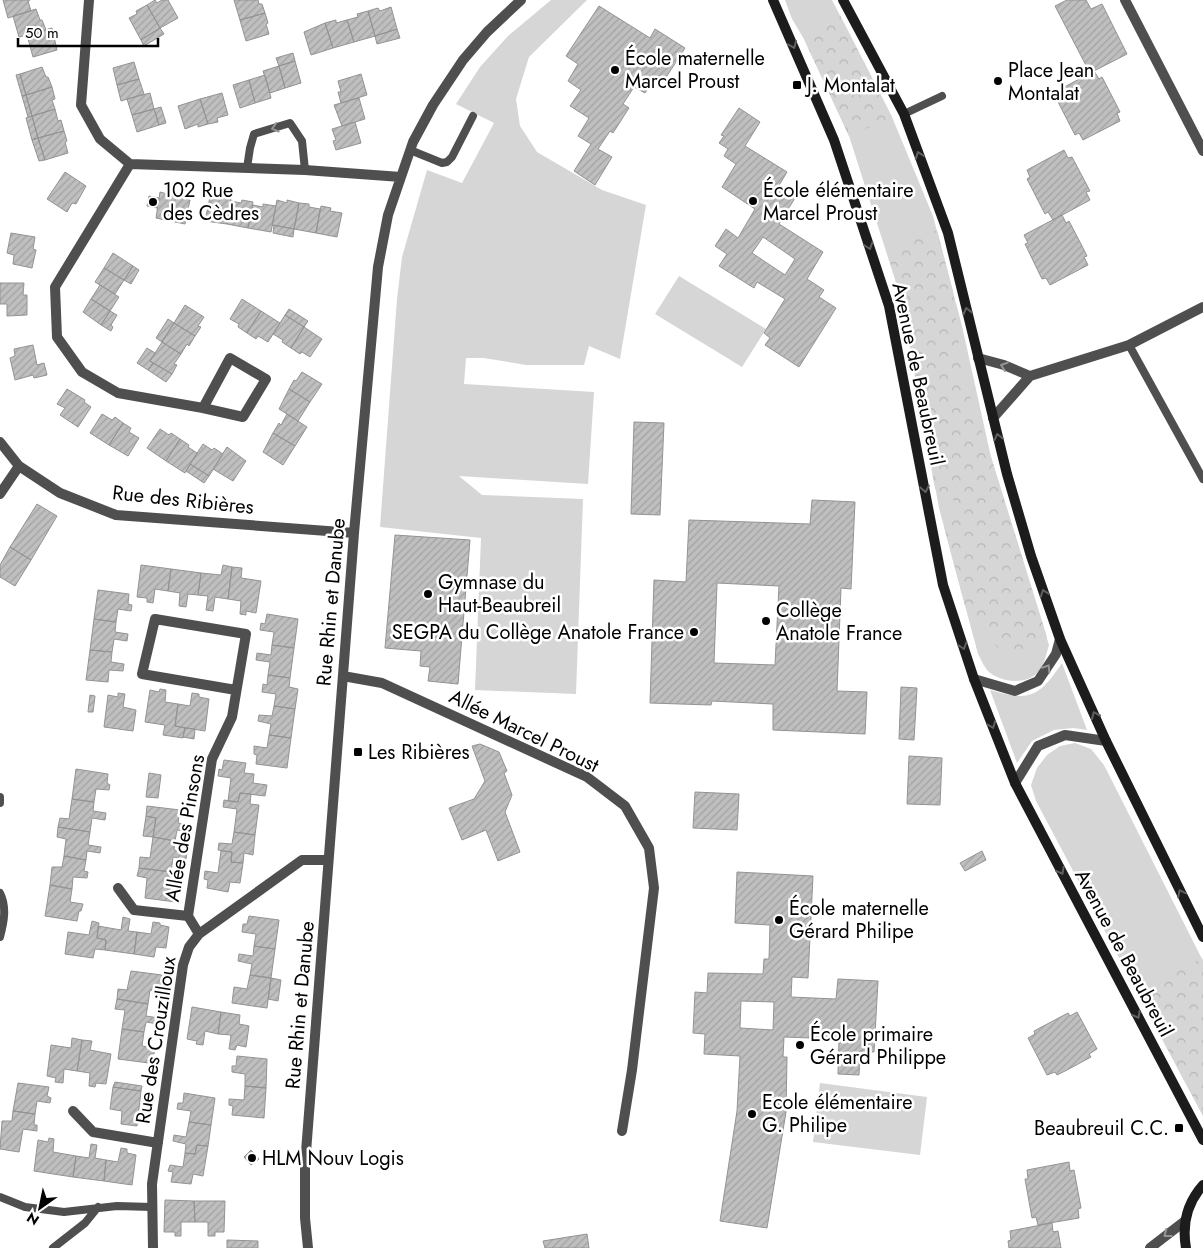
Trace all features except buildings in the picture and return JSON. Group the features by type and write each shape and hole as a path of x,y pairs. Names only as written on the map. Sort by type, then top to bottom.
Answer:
{"main road":[{"name":"Avenue de Beaubreuil","path":"774,0 834,140 889,306 943,585 974,679 1015,783 1203,1140"},
{"path":"843,0 904,114 948,233 1006,474 1028,547 1060,639 1106,741 1203,936"},
{"path":"1186,1248 1184,1236 1185,1221 1194,1197 1203,1185"}],"street":[{"path":"89,0 81,105 100,139 130,164 305,170 401,177"},
{"name":"Rue Rhin et Danube","path":"308,1248 305,1218 305,1165 354,533 378,267 388,216 410,150 433,105 463,60 487,32 521,0"},
{"path":"1125,0 1203,150"},
{"path":"130,164 55,287 56,337 82,372 118,393 243,417 266,379 230,358 203,408"},
{"path":"993,418 1030,376 1129,345 1203,307"},
{"path":"978,358 1030,376"},
{"name":"Rue des Ribières","path":"0,442 18,466 60,493 116,515 354,533"},
{"path":"0,494 18,466"},
{"name":"Allée des Pinsons","path":"188,916 212,759 232,717 246,634 155,618 142,674 236,690"},
{"path":"974,679 1015,691 1038,682 1056,654 1060,639"},
{"name":"Allée Marcel Proust","path":"343,676 382,683 578,772 625,806 649,848 654,888 632,1070 622,1131"},
{"path":"1015,783 1038,746 1065,735 1106,741"},
{"name":"Rue des Crouzilloux","path":"153,1248 152,1184 183,964 189,947 199,934 302,860 328,860"},
{"path":"118,888 134,910 188,916 199,934"},
{"path":"73,1111 93,1132 158,1143"},
{"path":"1150,1248 1185,1221"}],"lane":[{"path":"904,114 942,96"},
{"path":"410,150 442,162 447,162 452,157 474,116"},
{"path":"247,168 254,134 290,123 302,141 305,170"},
{"path":"1129,345 1203,479"},
{"path":"0,797 0,803"},
{"path":"0,892 4,900 4,920 0,938"},
{"path":"0,1197 25,1207 64,1212 98,1207 152,1207"},
{"path":"54,1248 85,1222 98,1207"}],"green space":[{"path":"551,0 587,0 529,57 516,99 520,126 537,152 602,190 646,205 620,359 589,346 584,365 526,365 484,358 466,358 464,384 594,392 588,484 459,476 482,495 583,499 576,694 475,690 481,538 380,527 397,299 402,257 427,170 462,183 494,123 456,104 480,67 508,36"},
{"path":"785,0 832,0 892,117 933,216 962,326 991,457 1049,645 1041,668 1036,674 1025,680 1012,681 998,678 987,669 978,654 939,508 901,298 849,136 804,39 792,19"},
{"path":"840,15 892,117 849,136 804,39"},
{"path":"937,230 953,291 962,373 991,457 1047,637 1032,648 1000,651 965,606 944,527 956,502 935,489 901,298 886,250"},
{"path":"679,276 766,329 742,367 655,314"},
{"path":"1062,663 1087,730 1073,728 1054,730 1032,741 1017,763 990,690 1015,696 1032,694 1040,690 1047,683"},
{"path":"1075,743 1091,749 1104,765 1203,961 1203,1116 1036,801 1031,785 1037,768 1047,755 1060,746"},
{"path":"1202,958 1203,961 1203,1116 1138,994"},
{"path":"820,1083 927,1097 920,1155 813,1142"}],"place":[{"name":"École maternelle Marcel Proust","path":"615,70"},
{"name":"Place Jean Montalat","path":"998,81"},
{"name":"J. Montalat","path":"797,85"},
{"name":"École élémentaire Marcel Proust","path":"753,201"},
{"name":"102 Rue des Cèdres","path":"153,202"},
{"name":"Gymnase du Haut-Beaubreil","path":"428,594"},
{"name":"Collège Anatole France","path":"766,621"},
{"name":"SEGPA du Collège Anatole France","path":"694,632"},
{"name":"Les Ribières","path":"358,752"},
{"name":"École maternelle Gérard Philipe","path":"779,920"},
{"name":"École primaire Gérard Philippe","path":"800,1045"},
{"name":"Ecole élémentaire G. Philipe","path":"752,1114"},
{"name":"Beaubreuil C.C.","path":"1179,1128"},
{"name":"HLM Nouv Logis","path":"252,1158"}]}
